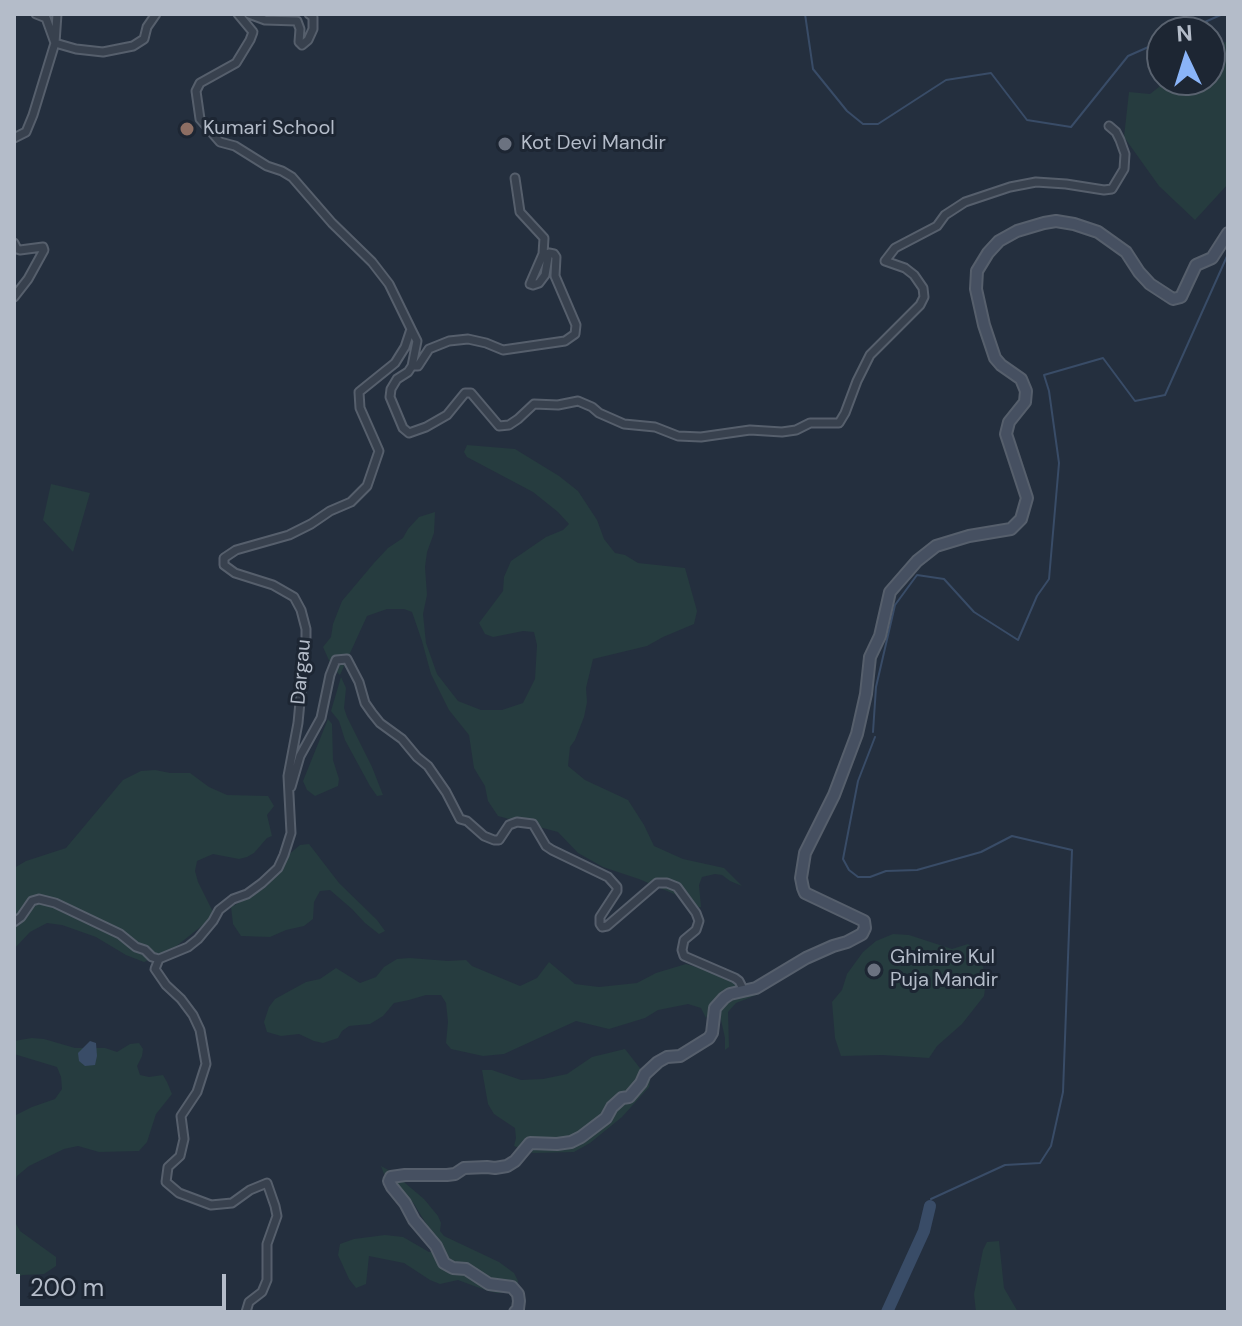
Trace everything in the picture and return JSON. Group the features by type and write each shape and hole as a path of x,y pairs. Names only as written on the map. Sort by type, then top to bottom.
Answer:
{"street":[{"path":"36,14 46,18 55,43"},
{"path":"14,138 26,132 55,43 57,14"},
{"path":"55,43 103,52 133,46 144,39 147,27 156,14"},
{"path":"238,14 253,32 236,63 200,83 196,91 200,119 220,142 235,146 292,177 389,284 417,341 412,366 397,379 390,397 403,428 409,433 447,415 465,393 471,393 499,426 509,425 534,404 558,405 578,401 624,424 655,427 678,436 701,437 750,430 782,432 810,423 839,423 870,355 920,305 924,297 923,288 914,275 885,261 895,248 937,226 945,215 965,202 1010,187 1036,182 1112,189 1124,169 1125,154 1116,132 1109,126"},
{"path":"249,14 265,20 297,21 302,45 313,29 313,17 309,14"},
{"path":"412,366 418,366 429,349 449,341 468,339 503,350 565,341 575,334 576,325 555,276 554,254 549,253 545,275 539,283 530,284 543,254 544,238 520,212 515,178"},
{"path":"515,1312 519,1301 512,1287 489,1284 466,1269 453,1268 444,1263 436,1246 419,1228 389,1181 391,1177 405,1175 447,1175 464,1168 507,1166 530,1143 557,1144 581,1137 606,1118 622,1098 629,1097 658,1062 667,1057 680,1056 709,1038 719,1002 730,994 756,988 806,958 862,934 864,921 805,893 802,872 805,853 834,795 857,734 870,657 880,636 890,592 917,561 936,546 969,536 1011,529 1021,519 1026,506 1022,479 1006,434 1009,422 1025,402 1026,391 1021,379 995,358 976,289 977,271 988,253 999,241 1017,231 1056,221 1074,224 1098,232 1126,252 1150,284 1173,299 1181,297 1196,265 1212,258 1228,233"},
{"path":"14,243 20,250 44,249 14,297"},
{"name":"Dargau","path":"159,959 188,947 198,939 219,910 233,899 247,894 278,868 291,833 288,776 298,723 306,629 294,597 273,585 235,573 224,565 224,558 236,550 289,535 311,524 351,502 367,486 379,451 360,408 359,392 395,363 411,329"},
{"path":"289,797 300,756 321,718 336,660 347,659 372,713 428,766 460,819 467,821 484,836 499,840 509,825 517,822 533,824 546,846 608,877 617,891 600,917 602,927 657,883 677,887 699,921 696,930 684,940 684,956 735,978 744,991"},
{"path":"14,922 32,901 39,899 55,903 120,934 159,959 155,969 193,1015 200,1030 206,1064 197,1092 181,1116 184,1139 180,1156 168,1167 166,1182 179,1193 211,1205 232,1203 267,1183 277,1216 267,1244 267,1280 262,1292 249,1302 246,1312"}],"green space":[{"path":"1226,42 1228,184 1195,220 1159,186 1124,137 1129,92 1146,96 1226,96"},
{"path":"467,445 515,449 559,476 578,491 615,553 638,563 685,568 697,611 694,624 647,646 593,659 586,688 584,717 570,747 568,766 585,780 628,800 654,846 683,859 724,868 742,886 722,875 702,877 699,885 701,907 695,909 686,899 603,867 578,853 558,832 498,816 474,768 469,735 449,710 431,674 412,612 387,609 367,616 340,675 332,667 323,647 331,637 342,601 419,517 435,512 434,533 425,567 427,595 423,614 426,643 437,674 458,701 481,710 502,710 523,703 535,679 537,645 534,632 493,637 485,634 479,623 503,591 504,577 511,561 569,524 533,492 467,457 464,452"},
{"path":"51,484 90,493 73,552 43,520"},
{"path":"341,677 346,688 344,708 347,717 383,795 377,796 370,786 345,740 339,721 331,711"},
{"path":"328,719 332,724 333,760 338,786 315,796 307,790 303,781"},
{"path":"141,771 190,773 227,795 268,796 274,806 267,815 272,836 254,853 239,859 213,854 197,861 195,871 198,882 213,912 208,921 174,948 144,962 96,937 47,923 30,932 14,949 14,868 66,848 123,780"},
{"path":"309,844 339,883 385,931 379,934 330,890 320,891 314,902 313,919 304,926 270,937 241,936 233,924 231,907 265,888 279,873 281,861 300,845"},
{"path":"893,934 909,935 952,949 968,944 982,962 986,981 984,996 929,1058 841,1056 835,1038 832,1002 863,952 876,941"},
{"path":"397,959 466,960 472,966 520,986 537,978 549,962 575,984 599,987 637,983 656,973 686,964 735,979 759,994 736,1003 728,1012 729,1047 725,1050 719,1011 710,1010 706,1018 701,1008 688,1004 658,1010 645,1018 609,1029 576,1021 504,1054 483,1056 451,1049 446,1043 448,1022 446,1003 441,995 426,995 394,1003 383,1016 370,1024 349,1026 338,1038 323,1043 299,1034 281,1036 267,1032 264,1022 275,999 306,982 320,979 336,968 360,983 376,977"},
{"path":"32,1038 75,1048 105,1048 117,1052 130,1044 139,1043 143,1049 137,1066 140,1075 163,1075 172,1094 156,1114 147,1142 139,1151 99,1152 78,1146 64,1149 29,1166 17,1176 14,1189 14,1116 55,1099 62,1089 57,1067 14,1054 14,1041"},
{"path":"625,1049 650,1081 649,1087 622,1117 574,1152 533,1153 514,1146 515,1128 494,1114 488,1104 482,1070 492,1070 521,1080 543,1079 567,1074 592,1057"},
{"path":"381,1166 424,1199 438,1216 444,1236 499,1262 514,1273 518,1281 516,1292 497,1293 458,1280 440,1284 404,1263 369,1256 366,1284 356,1288 338,1255 340,1244 385,1235 403,1237 429,1252 439,1252 438,1243 414,1204 384,1174"},
{"path":"14,1220 20,1231 56,1257 56,1266 44,1274 22,1275 14,1280"},
{"path":"999,1241 1004,1288 1018,1312 976,1312 974,1294 983,1250 987,1242"}],"water":[{"path":"90,1041 96,1043 97,1056 95,1065 85,1066 79,1061 78,1053"}],"waterway":[{"path":"805,14 813,69 847,111 863,124 878,124 946,80 991,73 1027,120 1071,127 1128,56 1146,48"},
{"path":"1218,16 1223,14"},
{"path":"873,732 876,687 895,605 917,575 944,579 974,612 1018,640 1037,596 1049,579 1059,463 1044,375 1103,358 1135,401 1165,395 1228,254"},
{"path":"875,737 858,781 843,859 849,870 858,877 870,877 886,871 917,870 981,852 1012,836 1072,850 1063,1092 1051,1146 1040,1163 1005,1165 931,1199"},
{"path":"887,1312 924,1231 930,1206"}],"place":[{"name":"Kumari School","path":"187,129"},
{"name":"Kot Devi Mandir","path":"505,144"},
{"name":"Ghimire Kul Puja Mandir","path":"874,970"}]}
